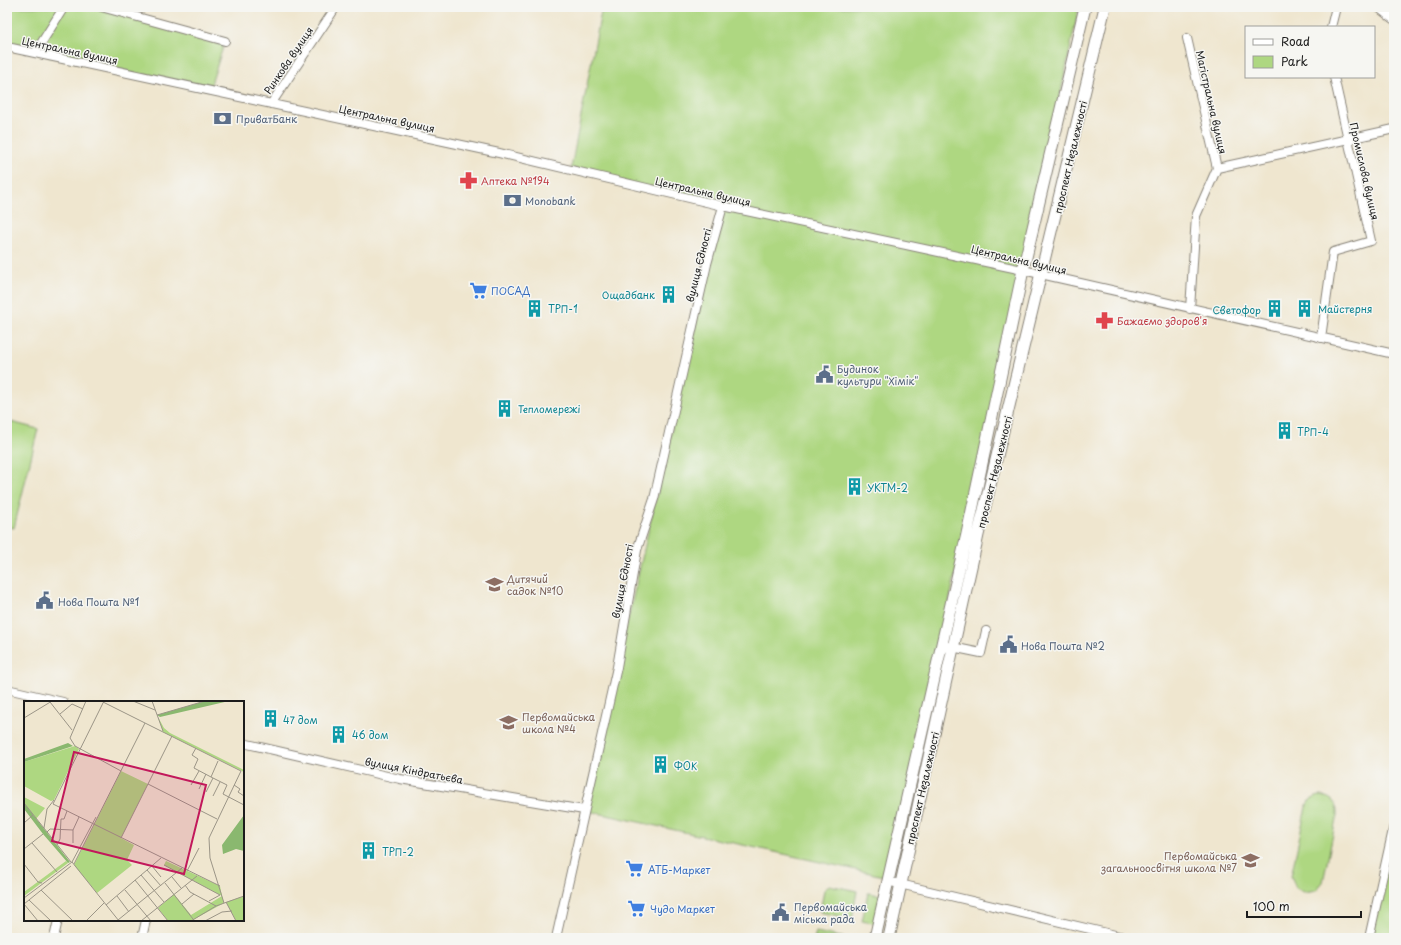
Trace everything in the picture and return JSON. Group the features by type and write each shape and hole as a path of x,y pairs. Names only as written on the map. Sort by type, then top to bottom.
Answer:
{"street":[{"path":"35,53 64,7"},
{"path":"101,7 225,41"},
{"name":"Ринкова вулиця","path":"271,104 336,7"},
{"name":"проспект Незалежності","path":"875,938 942,645 1023,270 1085,7"},
{"name":"проспект Незалежності","path":"888,938 978,535 1043,274 1105,7"},
{"path":"1331,26 1336,7"},
{"path":"1380,7 1394,18"},
{"name":"Магістральна вулиця","path":"1187,38 1217,168 1196,216 1190,309"},
{"name":"Центральна вулиця","path":"7,47 499,153 723,206 1043,274 1190,309 1394,354"},
{"name":"Промислова вулиця","path":"1321,338 1333,252 1371,241 1334,78"},
{"path":"1217,168 1394,129"},
{"name":"вулиця Єдності","path":"556,938 617,667 637,550 654,499 707,264 723,206"},
{"path":"942,645 981,653 986,631"},
{"path":"7,689 59,701"},
{"name":"вулиця Кіндратьєва","path":"244,743 400,779 584,810"},
{"path":"1369,938 1394,825"},
{"path":"888,879 901,884 1128,938"},
{"path":"54,938 58,921"},
{"path":"142,938 146,921"}],"green space":[{"path":"7,7 101,7 225,41 209,90 7,47"},
{"path":"602,7 1079,7 1023,270 888,877 584,810 723,207 571,168"},
{"path":"7,421 38,429 14,528 7,527"},
{"path":"1318,796 1326,797 1335,803 1337,815 1323,882 1316,890 1304,892 1296,888 1291,876 1306,807 1309,801"},
{"path":"1394,825 1394,938 1369,938"},
{"path":"829,885 857,891 852,919 820,912 824,890"},
{"path":"868,893 884,896 878,924 862,921"},
{"path":"816,932 846,938 814,938"}],"place":[{"name":"ПриватБанк","path":"223,118"},
{"name":"Аптека №194","path":"468,180"},
{"name":"Monobank","path":"512,200"},
{"name":"ПОСАД","path":"478,290"},
{"name":"Ощадбанк","path":"668,294"},
{"name":"ТРП-1","path":"535,308"},
{"name":"Майстерня","path":"1305,308"},
{"name":"Светофор","path":"1274,309"},
{"name":"Бажаємо здоров'я","path":"1104,320"},
{"name":"Будинок культури \"Хімік\"","path":"824,374"},
{"name":"Тепломережі","path":"505,408"},
{"name":"ТРП-4","path":"1284,431"},
{"name":"УКТМ-2","path":"854,487"},
{"name":"Дитячий садок №10","path":"494,584"},
{"name":"Нова Пошта №1","path":"45,601"},
{"name":"Нова Пошта №2","path":"1008,645"},
{"name":"47 дом","path":"270,719"},
{"name":"Первомайська школа №4","path":"509,722"},
{"name":"46 дом","path":"339,734"},
{"name":"ФОК","path":"661,765"},
{"name":"ТРП-2","path":"369,851"},
{"name":"Первомайська загальноосвітня школа №7","path":"1250,861"},
{"name":"АТБ-Маркет","path":"635,869"},
{"name":"Чудо Маркет","path":"637,908"},
{"name":"Первомайська мiська рада","path":"781,912"}]}
